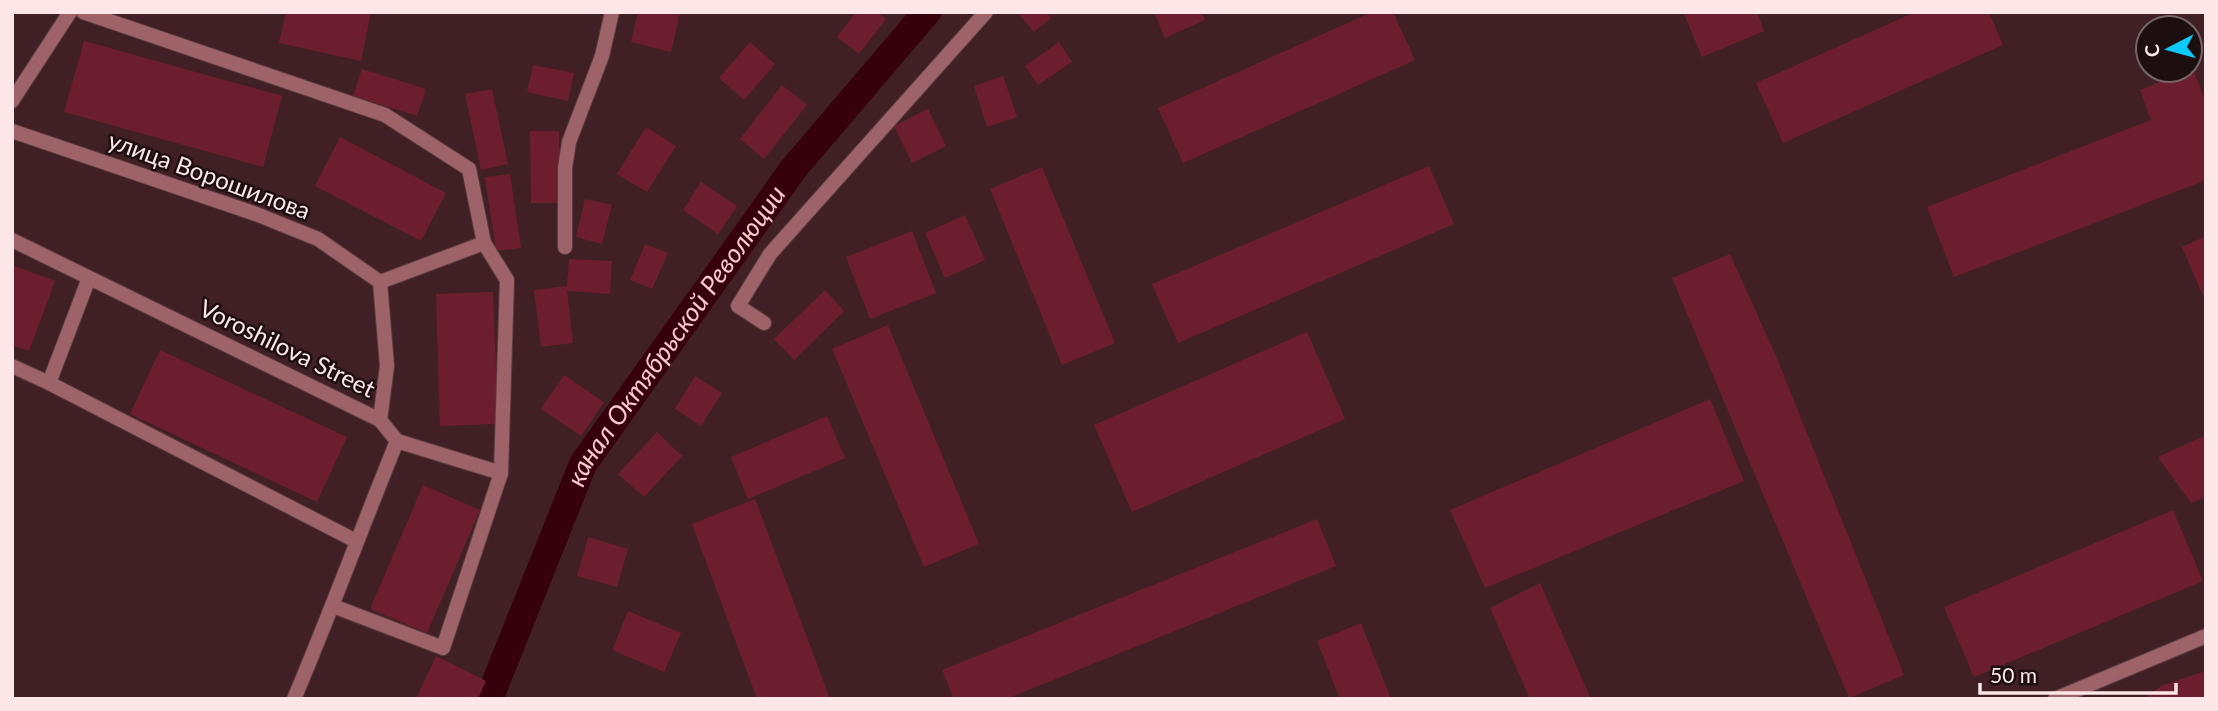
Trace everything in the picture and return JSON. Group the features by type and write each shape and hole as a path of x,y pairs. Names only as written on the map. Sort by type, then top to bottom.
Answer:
{"street":[{"path":"12,102 70,12"},
{"path":"83,12 385,115 469,169 484,243 507,280 501,473 443,648 333,606"},
{"path":"565,247 565,168 569,142 602,56 612,12"},
{"path":"764,323 738,306 770,254 986,12"},
{"name":"улица Ворошилова","path":"12,131 256,214 317,239 380,282"},
{"name":"Voroshilova Street","path":"12,240 380,420 397,441"},
{"path":"380,420 387,366 380,282 484,243"},
{"path":"49,383 89,278"},
{"path":"12,366 356,541"},
{"path":"294,699 397,441 501,473"},
{"path":"2055,699 2206,636"}],"building":[{"path":"286,12 371,12 361,61 279,43"},
{"path":"638,12 680,13 671,52 631,42"},
{"path":"856,12 878,12 886,19 859,54 837,37"},
{"path":"1017,12 1046,12 1051,18 1034,32"},
{"path":"1154,12 1201,12 1205,20 1165,38"},
{"path":"1372,12 1393,12 1415,60 1183,163 1158,108"},
{"path":"1683,12 1757,12 1764,31 1702,57"},
{"path":"1915,12 1989,12 2003,45 1783,143 1756,83"},
{"path":"84,41 282,96 263,167 64,112"},
{"path":"750,42 775,64 744,100 719,78"},
{"path":"1059,42 1072,62 1038,85 1025,66"},
{"path":"533,65 574,73 568,101 527,92"},
{"path":"362,69 426,89 417,116 353,96"},
{"path":"1003,76 1017,117 987,127 974,86"},
{"path":"2155,84 2199,84 2206,103 2206,180 1954,277 1927,207 2151,120 2140,90"},
{"path":"782,85 807,105 764,159 740,139"},
{"path":"492,89 508,164 481,170 465,94"},
{"path":"928,109 946,146 912,163 894,126"},
{"path":"646,127 676,146 647,192 617,174"},
{"path":"530,131 559,131 559,203 531,203"},
{"path":"340,137 446,193 421,241 315,186"},
{"path":"1429,166 1454,224 1178,343 1152,284"},
{"path":"1042,167 1115,343 1062,365 990,189"},
{"path":"510,174 521,248 496,251 485,177"},
{"path":"701,182 737,206 718,234 683,210"},
{"path":"585,199 612,205 602,244 576,237"},
{"path":"965,215 985,260 945,278 925,233"},
{"path":"912,231 936,293 870,319 846,257"},
{"path":"2206,236 2206,303 2182,247"},
{"path":"645,244 668,253 652,289 630,280"},
{"path":"1730,254 1776,356 1904,675 1849,698 1672,278"},
{"path":"569,259 612,261 610,294 567,291 573,343 541,347 534,290 567,286"},
{"path":"12,265 55,281 29,351 12,345"},
{"path":"825,290 844,311 794,360 774,339"},
{"path":"493,292 498,424 440,426 436,294"},
{"path":"888,325 979,544 924,567 832,349"},
{"path":"1307,332 1345,419 1132,512 1094,425"},
{"path":"160,350 347,437 317,502 130,414"},
{"path":"564,375 604,402 581,436 541,409"},
{"path":"695,376 722,393 701,426 675,409"},
{"path":"1710,399 1744,481 1485,588 1450,510"},
{"path":"827,416 845,458 748,499 731,457"},
{"path":"657,432 682,456 644,497 618,474"},
{"path":"2206,435 2206,497 2191,503 2158,457"},
{"path":"423,485 480,510 427,633 370,609"},
{"path":"755,499 830,699 757,699 692,524"},
{"path":"2173,510 2203,581 1974,677 1944,607"},
{"path":"1317,519 1336,566 1006,699 954,699 942,670"},
{"path":"588,537 628,549 617,587 577,576"},
{"path":"1540,583 1591,699 1530,699 1490,608"},
{"path":"628,611 681,633 664,672 612,650"},
{"path":"1361,623 1391,699 1340,699 1317,641"},
{"path":"436,656 486,681 478,699 416,699"},
{"path":"2206,671 2206,699 2144,699 2161,686"}],"waterway":[{"name":"канал Октябрьской Революции","path":"489,699 583,464 794,168 927,12"}]}
